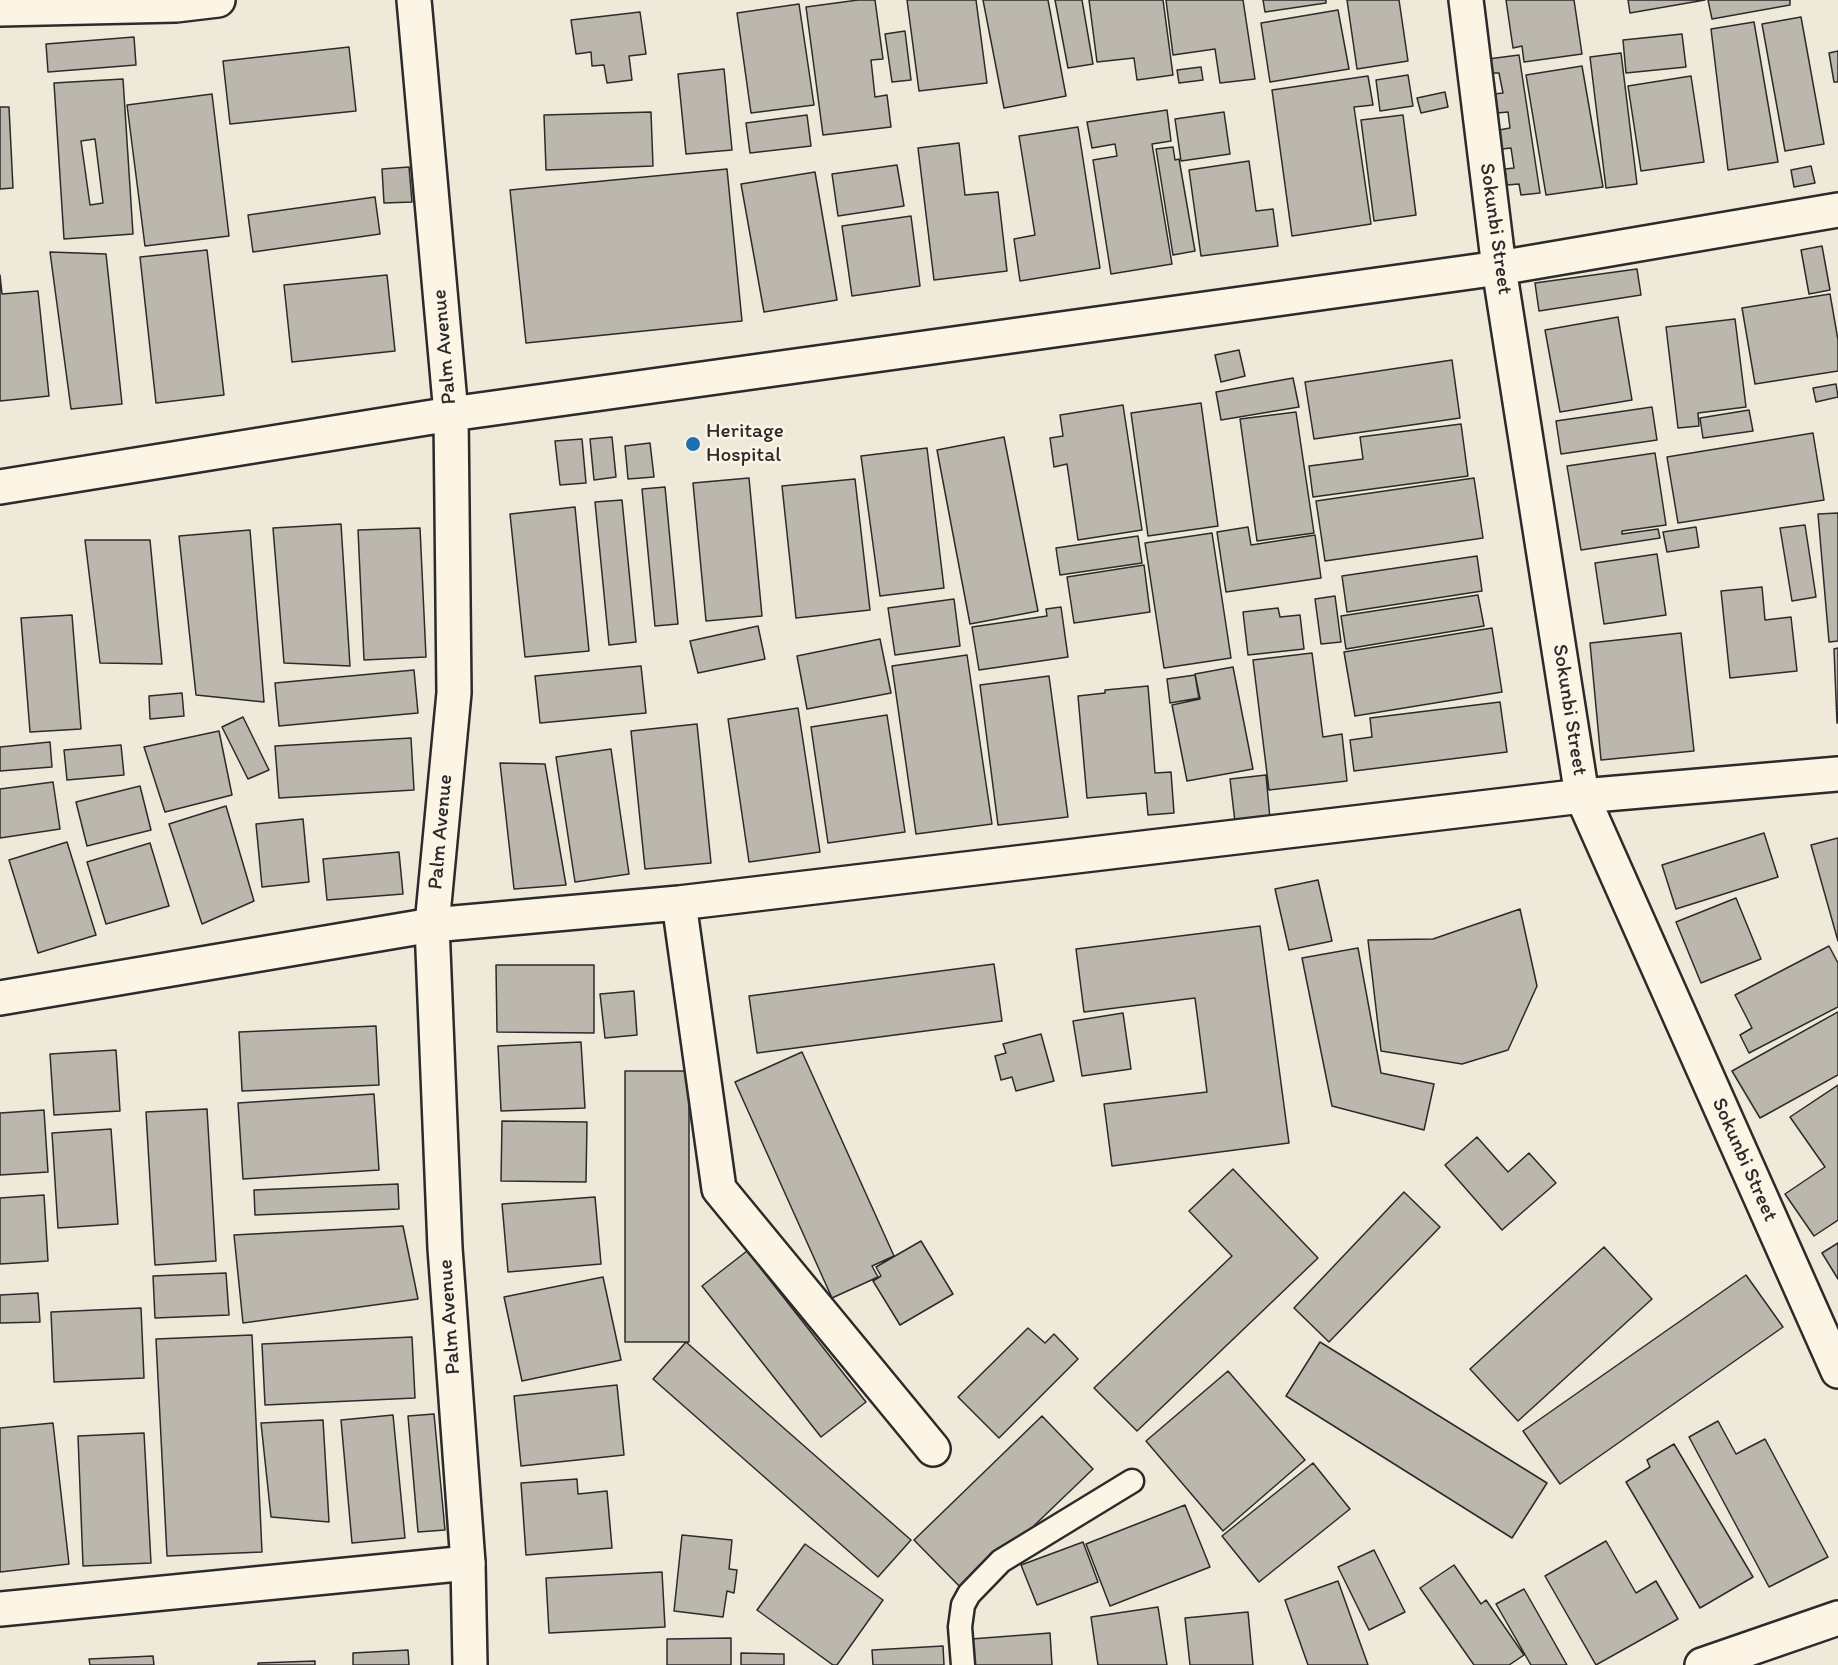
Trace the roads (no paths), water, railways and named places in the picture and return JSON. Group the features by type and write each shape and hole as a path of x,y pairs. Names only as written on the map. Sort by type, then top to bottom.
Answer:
{"street":[{"path":"0,9 176,5 218,0"},
{"name":"Palm Avenue","path":"414,0 451,414 454,693 432,925 445,1248 468,1563 470,1665"},
{"name":"Sokunbi Street","path":"1466,0 1499,268 1582,796 1838,1371"},
{"path":"0,487 451,414 1499,268 1838,210"},
{"path":"0,998 432,925 679,903 1582,796 1838,774"},
{"path":"679,903 719,1189 933,1449"},
{"path":"0,1609 468,1563"},
{"path":"1702,1665 1838,1618"}],"lane":[{"path":"963,1665 960,1627 963,1605 969,1593 1001,1561 1132,1481"}],"place":[{"name":"Heritage Hospital","path":"693,444"}]}
